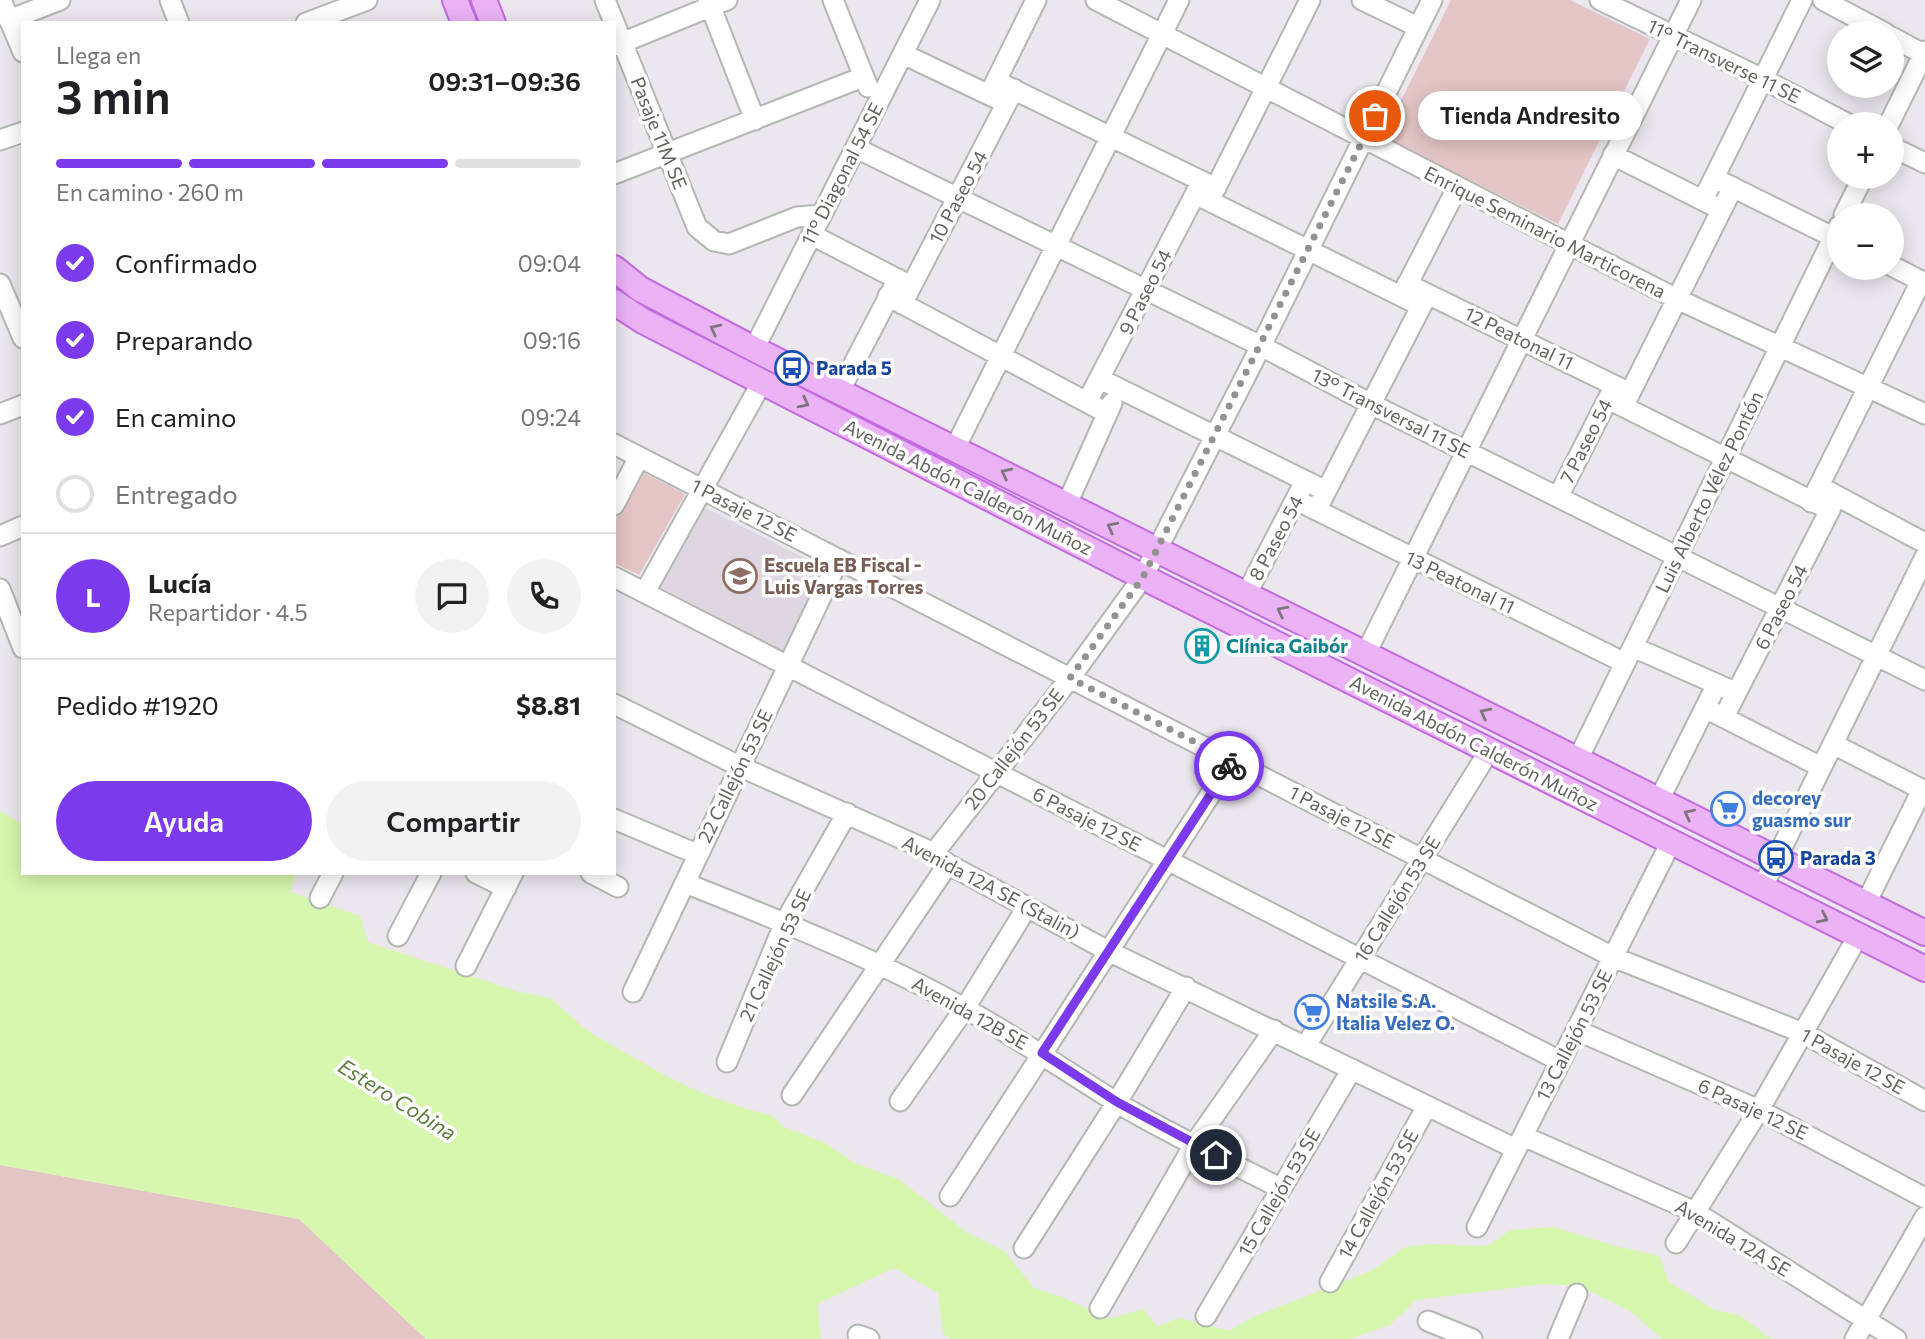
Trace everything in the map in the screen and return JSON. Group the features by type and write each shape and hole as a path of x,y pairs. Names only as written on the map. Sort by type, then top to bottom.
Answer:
{"main road":[{"path":"455,0 463,21"},
{"path":"484,0 492,21"},
{"name":"Avenida Abdón Calderón Muñoz","path":"616,269 651,295 754,349 1925,933"},
{"name":"Avenida Abdón Calderón Muñoz","path":"616,303 643,321 1143,577 1925,968"}],"street":[{"path":"1,0 21,47"},
{"path":"170,0 178,21"},
{"path":"311,21 367,0"},
{"name":"Pasaje 11M SE","path":"605,0 611,21"},
{"path":"833,0 877,106"},
{"name":"11° Diagonal 54 SE","path":"754,349 930,0"},
{"name":"10 Paseo 54","path":"839,390 958,197 1036,0"},
{"name":"Enrique Seminario Marticorena","path":"1096,0 1677,299 1925,414"},
{"path":"956,448 1179,0"},
{"name":"9 Paseo 54","path":"1087,402 1146,289 1266,88 1310,0"},
{"path":"1362,0 1418,27"},
{"name":"20 Callejón 53 SE","path":"792,1095 879,964 995,772 1070,678 1143,577 1432,0"},
{"name":"11° Transverse 11 SE","path":"1600,0 1827,113"},
{"path":"1366,653 1690,0"},
{"path":"1703,200 1802,0"},
{"path":"9,20 53,1"},
{"path":"1826,1 1863,21"},
{"path":"618,44 715,2 755,120"},
{"path":"1895,112 1924,52 1904,43"},
{"name":"Pasaje 11M SE","path":"618,44 697,227 714,241 729,244 797,217 822,215"},
{"name":"12 Peatonal 11","path":"903,54 1111,137 1309,250 1521,340 1726,457 1925,542"},
{"path":"616,173 863,77"},
{"path":"0,141 21,133"},
{"name":"13° Transversal 11 SE","path":"856,148 1261,346 1371,404 1925,680"},
{"path":"1904,153 1925,163"},
{"path":"1614,155 1722,210"},
{"path":"1714,177 1827,229"},
{"name":"7 Paseo 54","path":"1558,497 1677,299 1733,187"},
{"path":"1405,289 1457,188"},
{"path":"811,235 1002,358 1107,413"},
{"name":"Luis Alberto Vélez Pontón","path":"1578,759 1827,254"},
{"path":"1904,276 1921,291"},
{"name":"6 Paseo 54","path":"1724,717 1782,607 1868,386 1921,291"},
{"path":"10,293 21,331"},
{"name":"8 Paseo 54","path":"1316,510 1424,300"},
{"path":"1100,379 1326,491"},
{"path":"645,593 762,382"},
{"path":"1067,504 1119,389"},
{"path":"0,414 21,406"},
{"name":"1 Pasaje 12 SE","path":"616,445 1613,957 1803,1033 1925,1101"},
{"path":"616,501 639,457"},
{"name":"8 Paseo 54","path":"1247,593 1305,482"},
{"name":"13 Peatonal 11","path":"1296,500 1413,558 1629,655 1736,692"},
{"path":"0,536 21,527"},
{"path":"1762,888 1925,556"},
{"name":"22 Callejón 53 SE","path":"633,992 839,559"},
{"name":"6 Pasaje 12 SE","path":"616,578 1560,1061"},
{"path":"0,589 21,643"},
{"path":"1659,800 1717,684"},
{"name":"Avenida 12A SE (Stalin)","path":"616,705 941,858 1108,951 1427,1107 1520,1142"},
{"path":"1705,708 1821,767"},
{"path":"1833,744 1923,791 1918,815 1866,903"},
{"name":"16 Callejón 53 SE","path":"1305,1047 1489,751"},
{"path":"950,1196 1232,761"},
{"name":"21 Callejón 53 SE","path":"727,1062 785,922 847,813"},
{"path":"616,821 697,854"},
{"name":"13 Callejón 53 SE","path":"1477,1227 1671,842"},
{"path":"320,898 332,875"},
{"path":"398,936 430,875"},
{"path":"466,966 509,881 484,875"},
{"path":"595,875 618,887"},
{"name":"Avenida 12B SE","path":"685,883 785,922 879,964 965,1008 1042,1053 1117,1102 1280,1188"},
{"path":"900,1101 965,1008 1027,907"},
{"path":"1676,1243 1759,1110 1858,936"},
{"path":"1024,1248 1186,987"},
{"path":"1100,1308 1195,1143 1274,1030"},
{"name":"6 Pasaje 12 SE","path":"1576,1030 1759,1110 1925,1198"},
{"name":"15 Callejón 53 SE","path":"1206,1316 1352,1069"},
{"name":"14 Callejón 53 SE","path":"1330,1282 1427,1107"},
{"name":"Avenida 12A SE","path":"1520,1142 1695,1212 1896,1339"},
{"path":"1855,1339 1925,1217"},
{"path":"1558,1339 1577,1294"},
{"path":"1428,1321 1472,1339"}],"shaded area":[{"path":"1451,0 1570,0 1650,39 1558,224 1383,137"},
{"path":"642,472 685,494 639,575 616,564 616,519"},
{"name":"Escuela EB Fiscal - Luis Vargas Torres","path":"702,506 822,567 784,653 657,585"},
{"path":"0,1165 299,1219 426,1339 0,1339"}],"water":[{"name":"Estero Cobina","path":"0,811 21,823 21,875 295,875 290,892 360,916 368,942 519,992 550,998 589,1032 666,1076 702,1093 773,1116 784,1127 825,1143 855,1163 900,1180 966,1232 1004,1251 1034,1288 1062,1297 1109,1319 1143,1309 1157,1326 1180,1318 1229,1331 1255,1316 1371,1271 1405,1247 1430,1244 1487,1246 1511,1230 1553,1227 1659,1256 1669,1282 1715,1310 1741,1316 1771,1339 1662,1339 1630,1311 1579,1286 1544,1284 1416,1300 1390,1325 1350,1339 952,1339 943,1334 938,1293 894,1268 817,1304 821,1339 426,1339 299,1219 0,1165"}],"way so far":[{"path":"1229,766 1232,761 1070,678 1143,577 1375,116"}],"place":[{"name":"Tienda Andresito","path":"1375,116"},
{"name":"Parada 5","path":"792,368"},
{"name":"Escuela EB Fiscal - Luis Vargas Torres","path":"740,576"},
{"name":"Clínica Gaibór","path":"1202,646"},
{"name":"decorey guasmo sur","path":"1728,809"},
{"name":"Parada 3","path":"1776,858"},
{"name":"Natsile S.A. Italia Velez O.","path":"1312,1012"}],"route":[{"path":"1216,1155 1117,1102 1042,1053 1229,766"}]}
